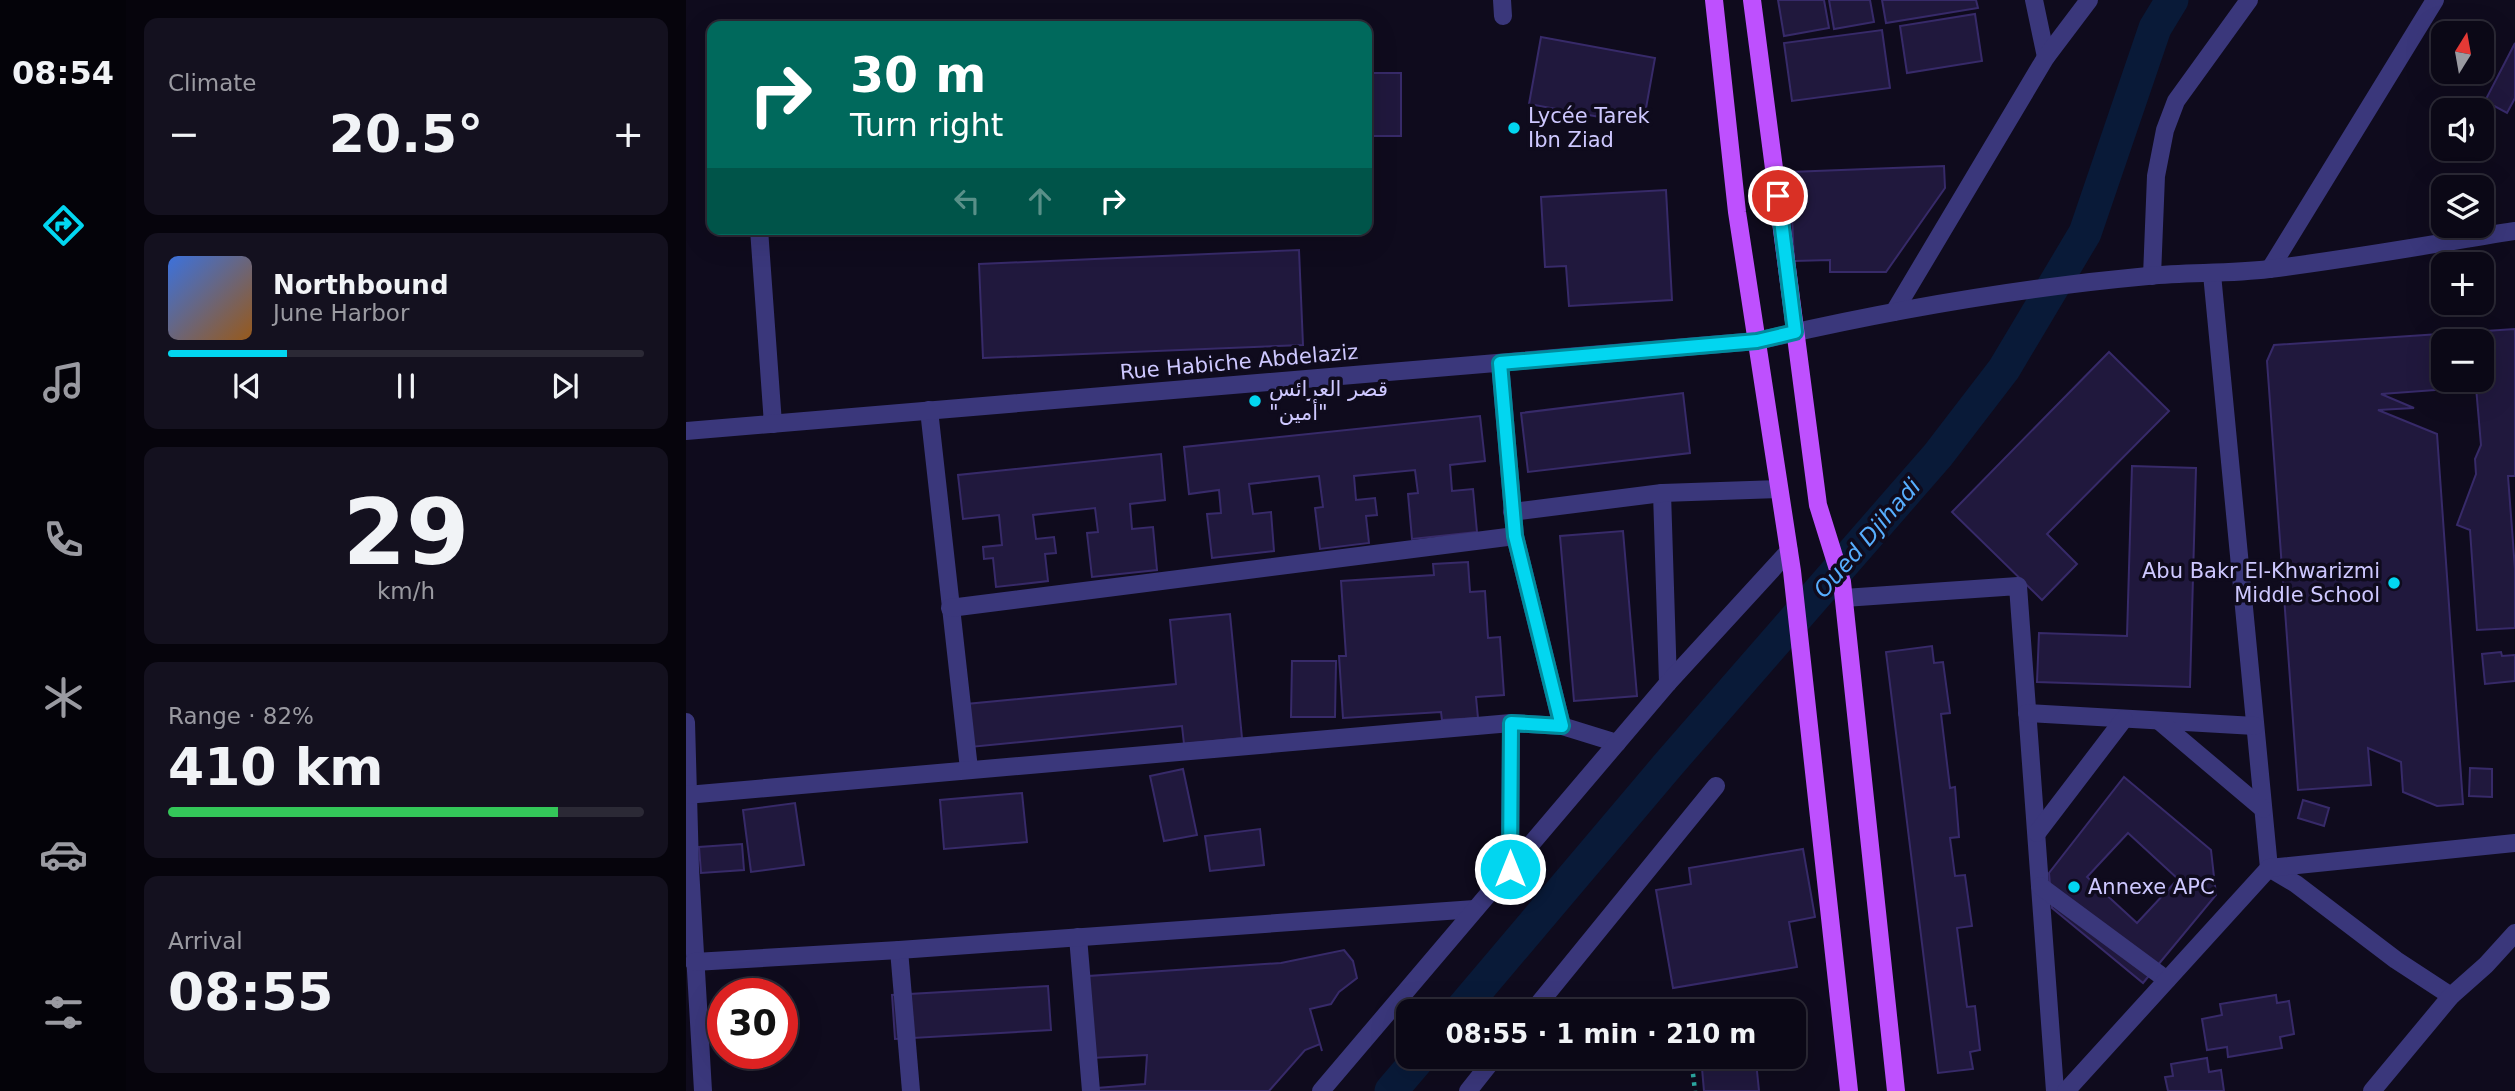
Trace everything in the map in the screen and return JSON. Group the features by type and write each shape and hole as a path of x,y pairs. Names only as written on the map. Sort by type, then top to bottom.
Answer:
{"main road":[{"path":"1714,0 1737,212 1792,571 1849,1091"},
{"path":"1752,0 1818,505 1843,590 1896,1091"}],"street":[{"path":"2034,0 2046,57"},
{"path":"1894,312 2046,57 2089,0"},
{"path":"2152,275 2156,176 2165,130 2176,101 2249,0"},
{"path":"2270,269 2435,0"},
{"name":"Rue Habiche Abdelaziz","path":"686,430 1757,341 1894,312 1991,296 2152,275 2270,269 2515,231"},
{"path":"758,235 773,424"},
{"path":"2212,274 2269,868"},
{"path":"1500,363 1515,536 1562,726"},
{"path":"929,411 969,769"},
{"path":"1512,512 1662,493 1779,489"},
{"path":"1662,493 1668,683"},
{"path":"950,608 1515,536"},
{"path":"1321,1091 1668,683 1789,551"},
{"path":"1843,590 2018,586 2055,1091"},
{"path":"2027,713 2255,726"},
{"path":"2036,833 2124,719"},
{"path":"2158,721 2263,809"},
{"path":"686,722 694,962 703,1091"},
{"path":"688,794 1511,723 1562,726 1616,743"},
{"path":"1510,869 1511,723"},
{"path":"1543,999 1716,786"},
{"path":"2066,1091 2269,868 2515,843"},
{"path":"2269,868 2296,884 2396,960 2451,996"},
{"path":"2040,886 2166,980"},
{"path":"694,962 1475,909"},
{"path":"2372,1091 2451,996 2486,965 2515,933"},
{"path":"1078,937 1091,1091"},
{"path":"899,950 911,1091"},
{"path":"1468,1091 1485,1069"}],"path":[{"path":"1692,1069 1695,1091"}],"building":[{"path":"1778,0 1824,0 1829,28 1784,36"},
{"path":"1829,0 1870,0 1874,22 1834,29"},
{"path":"1882,0 1976,0 1978,8 1886,23"},
{"path":"1975,14 1982,61 1907,73 1900,26"},
{"path":"1882,30 1890,88 1792,101 1784,43"},
{"path":"1541,37 1655,58 1643,125 1529,104"},
{"path":"2515,43 2515,98 2507,113 2494,106 2494,98 2487,98"},
{"path":"1372,73 1401,73 1401,136 1372,136"},
{"path":"1944,166 1945,188 1886,272 1830,272 1830,260 1794,261 1790,172"},
{"path":"1666,190 1672,300 1569,306 1566,266 1545,267 1541,197"},
{"path":"1299,250 1303,345 983,358 979,264"},
{"name":"Abu Bakr El-Khwarizmi Middle School","path":"2515,329 2515,476 2508,476 2515,569 2515,628 2477,630 2470,530 2457,525 2476,474 2475,459 2481,445 2476,392 2494,392 2494,330"},
{"name":"Abu Bakr El-Khwarizmi Middle School","path":"2431,335 2431,390 2381,394 2414,408 2378,410 2437,434 2463,804 2437,806 2403,792 2401,762 2368,748 2371,785 2298,790 2267,361 2274,345"},
{"path":"2109,352 2169,411 2047,534 2077,564 2042,600 1952,512"},
{"path":"1683,393 1690,453 1528,472 1521,413"},
{"path":"1480,416 1485,461 1450,465 1452,491 1473,489 1477,532 1412,539 1408,494 1418,493 1415,470 1354,476 1356,500 1375,498 1377,515 1366,516 1369,543 1320,549 1315,508 1323,507 1319,476 1249,484 1253,514 1271,512 1274,551 1212,558 1207,514 1221,513 1219,490 1189,494 1184,447"},
{"path":"1161,454 1165,500 1130,504 1132,529 1153,527 1157,570 1092,577 1087,533 1098,532 1095,508 1033,515 1036,539 1054,537 1056,553 1045,554 1048,581 996,587 993,558 984,559 983,547 1002,545 999,515 963,519 958,475"},
{"path":"2132,466 2196,468 2190,687 2037,682 2039,633 2127,636"},
{"path":"1623,531 1637,696 1574,701 1560,536"},
{"path":"1468,562 1470,592 1485,591 1488,638 1500,637 1504,695 1476,697 1478,718 1442,720 1441,712 1343,718 1339,656 1346,656 1341,581 1434,575 1433,564"},
{"path":"1230,614 1242,738 1184,744 1182,726 960,748 956,705 1176,684 1170,620"},
{"path":"1932,646 1934,663 1943,662 1950,713 1941,714 1950,788 1955,787 1959,837 1950,838 1955,876 1965,875 1972,926 1957,928 1967,1007 1975,1006 1980,1050 1970,1052 1973,1069 1938,1073 1886,652"},
{"path":"2501,652 2502,656 2515,655 2515,681 2485,684 2482,654"},
{"path":"1292,661 1336,661 1335,717 1291,717"},
{"path":"2470,768 2492,769 2492,797 2469,796"},
{"path":"1183,769 1197,835 1164,841 1150,776"},
{"name":"Annexe APC","path":"2124,777 2211,850 2216,895 2143,983 2052,908 2049,873","holes":["2128,833 2178,879 2137,923 2087,877"]},
{"path":"1022,793 1027,842 944,849 940,800"},
{"path":"2303,800 2329,808 2324,826 2298,818"},
{"path":"795,803 804,865 751,872 743,810"},
{"path":"1260,829 1264,865 1210,871 1205,836"},
{"path":"742,844 744,870 701,873 699,847"},
{"path":"1803,849 1815,917 1789,922 1797,967 1673,988 1656,890 1691,884 1689,868"},
{"path":"1344,950 1353,961 1357,978 1339,992 1331,1004 1310,1009 1320,1044 1305,1050 1269,1091 1085,1091 1145,1084 1147,1055 1092,1058 1074,977 1281,963"},
{"path":"1048,986 1051,1030 895,1039 892,995"},
{"path":"2276,995 2277,1003 2289,1001 2294,1034 2280,1037 2282,1048 2228,1057 2227,1047 2207,1050 2202,1019 2222,1015 2220,1004"},
{"path":"2207,1058 2209,1072 2221,1070 2224,1091 2168,1091 2165,1077 2173,1076 2171,1064"},
{"path":"1702,1069 1757,1069 1759,1091 1704,1091"}],"waterway":[{"name":"Oued Djihadi","path":"1470,999 1667,766 1938,455 2004,369 2085,233 2155,28 2172,0"},
{"name":"Oued Djihadi","path":"1391,1091 1410,1069"}],"place":[{"name":"Lycée Tarek Ibn Ziad","path":"1514,128"},
{"name":"قصر العرائس \"أمين\"","path":"1255,401"},
{"name":"Abu Bakr El-Khwarizmi Middle School","path":"2394,583"},
{"name":"Annexe APC","path":"2074,887"}],"route":[{"path":"1510,869 1511,723 1562,726 1515,536 1500,363 1757,341 1795,332 1778,196"}]}
